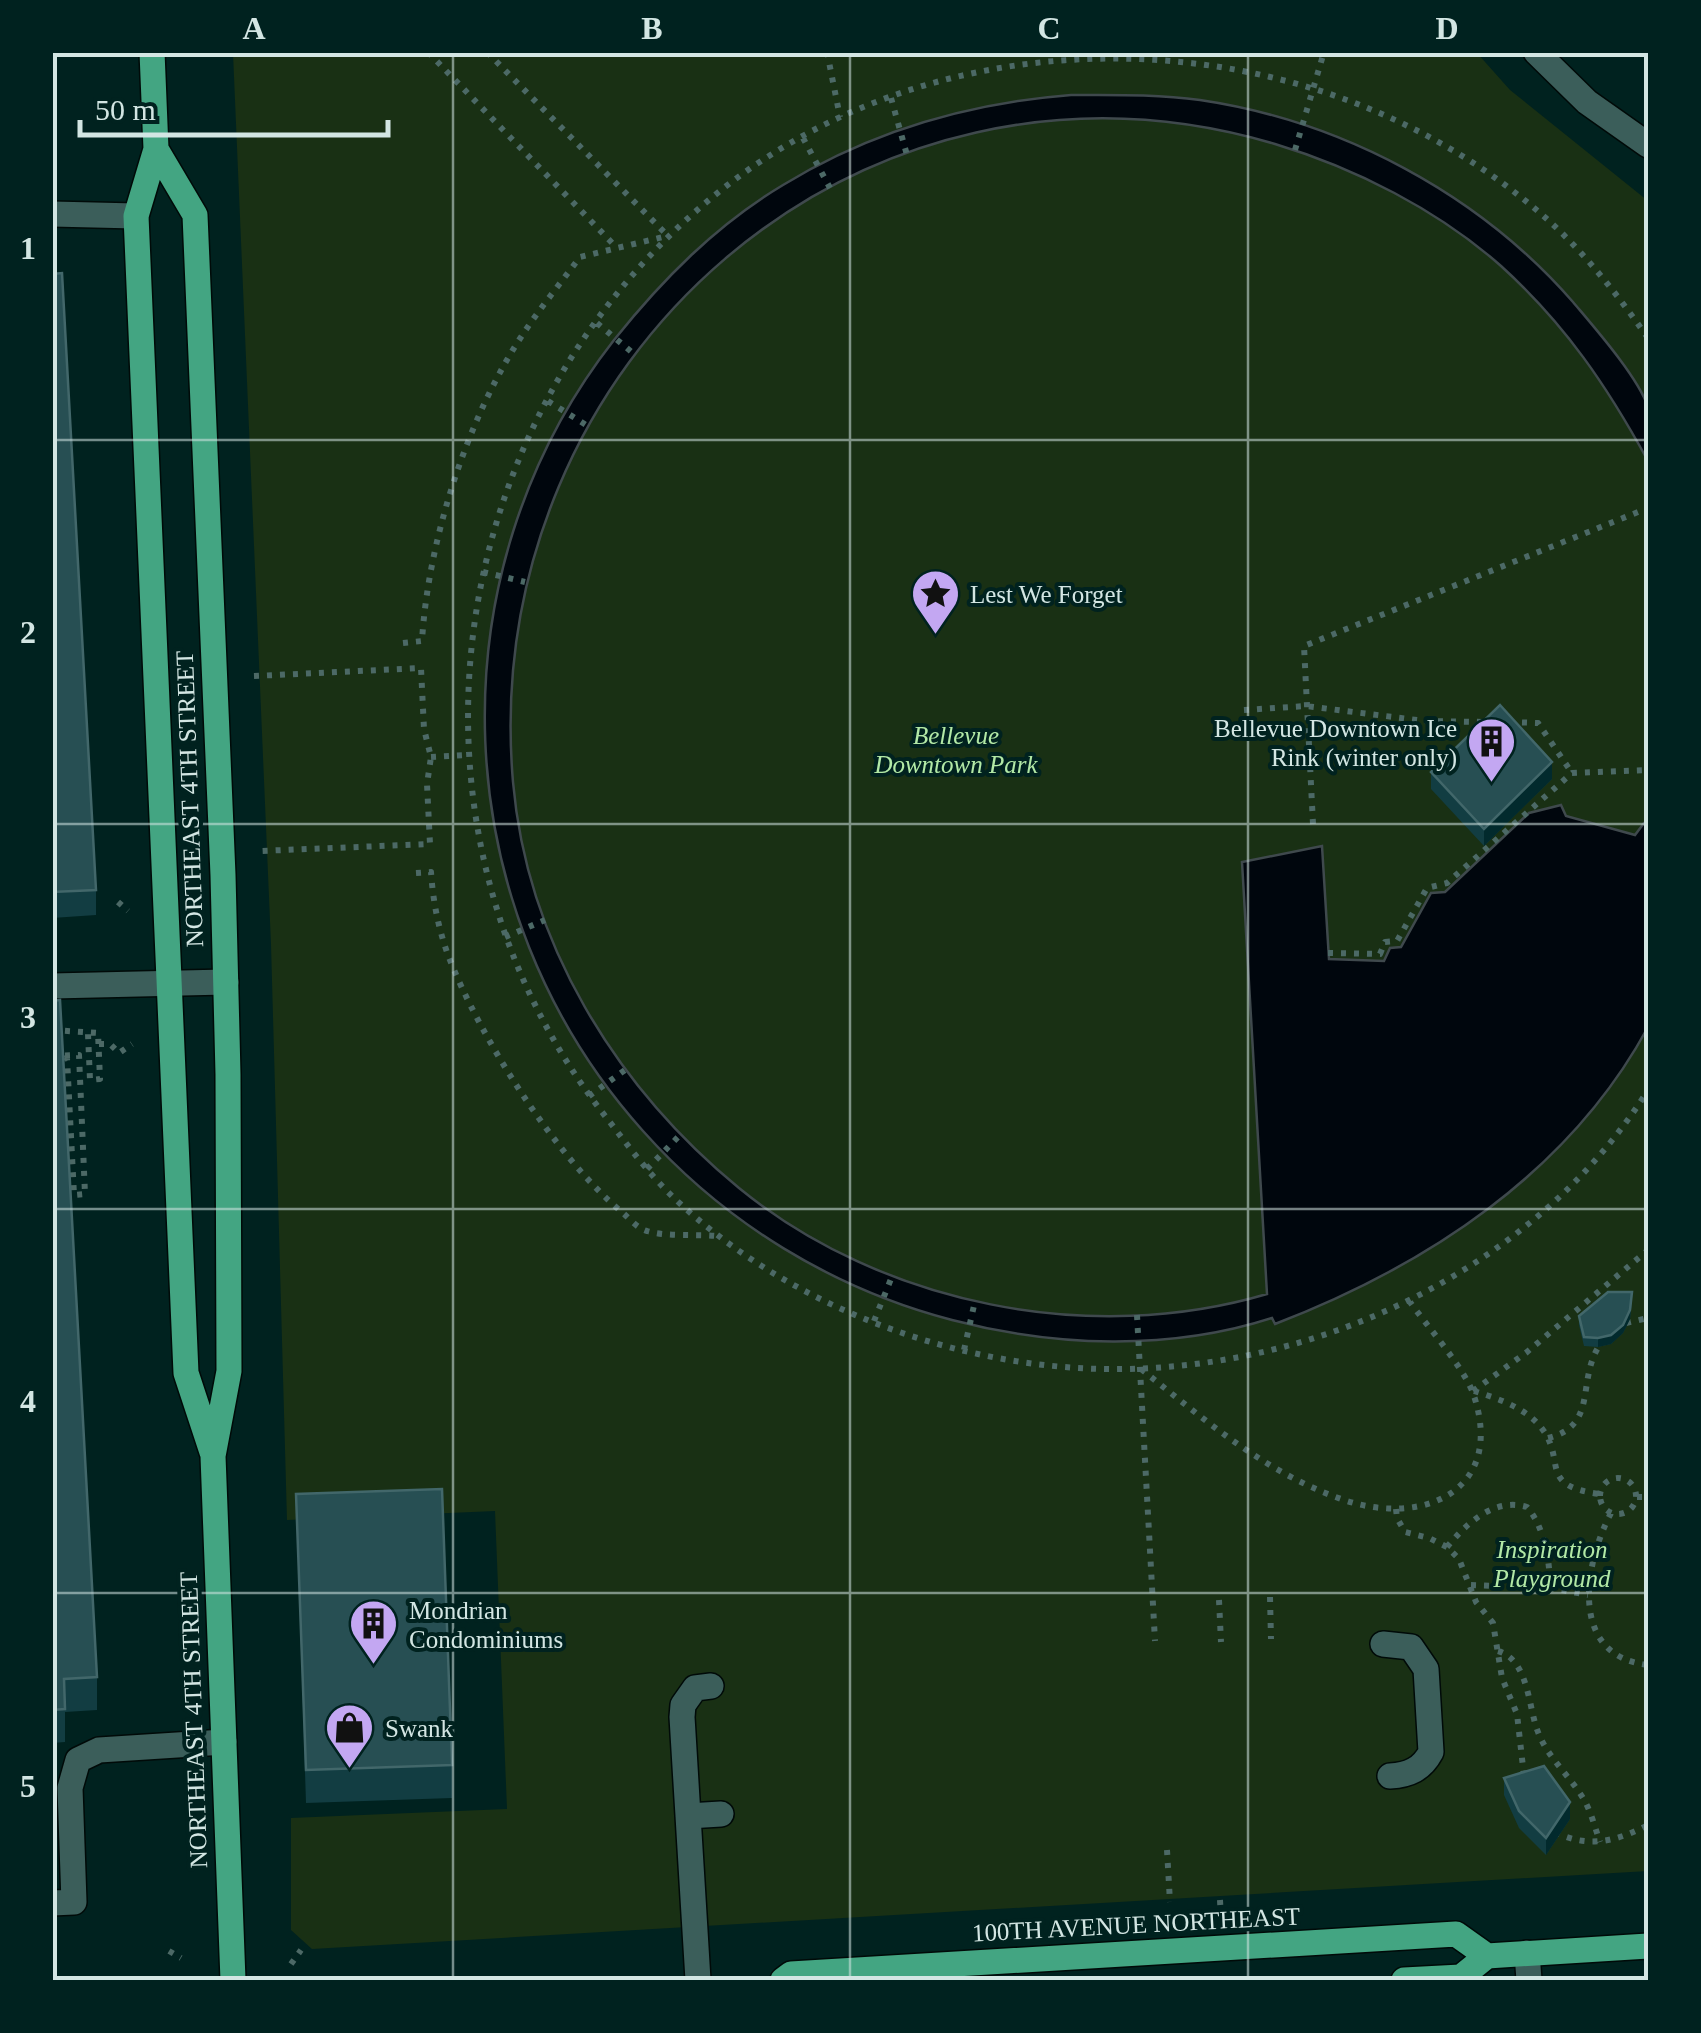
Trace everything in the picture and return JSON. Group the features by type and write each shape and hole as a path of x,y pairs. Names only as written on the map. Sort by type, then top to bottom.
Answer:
{"main road":[{"name":"NORTHEAST 4TH STREET","path":"152,52 156,149 136,216 168,983 186,1373 213,1456"},
{"name":"NORTHEAST 4TH STREET","path":"156,149 194,215 226,982 229,1372 213,1456 233,1980"},
{"name":"100TH AVENUE NORTHEAST","path":"783,1980 791,1974 1456,1934 1487,1956"},
{"path":"1404,1980 1460,1978 1487,1956 1648,1946"}],"street":[{"path":"1536,52 1587,102 1648,145"},
{"path":"52,214 136,216"},
{"path":"52,986 226,982"},
{"path":"1383,1644 1411,1647 1426,1669 1431,1752 1417,1769 1390,1776"},
{"path":"698,1980 683,1704 695,1688 711,1686"},
{"path":"52,1903 74,1902 70,1788 78,1760 99,1750 224,1742"},
{"path":"688,1816 720,1814"},
{"path":"1527,1953 1529,1980"}],"path":[{"path":"428,52 616,248"},
{"path":"487,52 668,236"},
{"path":"828,52 840,118"},
{"path":"1295,150 1324,52"},
{"path":"1647,334 1607,282 1543,215 1478,166 1425,135 1315,89 1228,68 1129,57 1013,66 955,78 891,98 840,118 728,185 668,236 596,323 548,401 510,484 483,572 472,636 467,755 484,872 505,937 531,1002 589,1096 668,1192 717,1236 817,1296 916,1339 1038,1366 1140,1368 1254,1356 1348,1328 1410,1302 1485,1256 1558,1198 1628,1123 1648,1090"},
{"path":"891,98 907,155"},
{"path":"803,138 830,188"},
{"path":"403,643 422,641 425,591 445,508 484,407 523,334 580,257 668,236"},
{"path":"596,323 634,354"},
{"path":"548,401 586,425"},
{"path":"1313,824 1304,646 1648,508"},
{"path":"483,572 526,582"},
{"path":"254,676 421,668 424,730 432,757 427,784 430,844 260,851"},
{"path":"1244,710 1306,706 1425,721 1538,722 1572,773"},
{"path":"432,757 467,755"},
{"path":"1328,953 1380,954 1385,942 1397,941 1427,888 1447,883 1572,773 1648,770"},
{"path":"416,872 431,872 433,906 449,956 528,1102 569,1160 611,1204 644,1231 717,1236"},
{"path":"118,902 128,911"},
{"path":"505,937 545,920"},
{"path":"52,1030 98,1033 100,1079 90,1080 88,1034"},
{"path":"99,1044 110,1044 119,1053 132,1044"},
{"path":"78,1056 86,1194 74,1195 67,1058 57,1058 78,1056"},
{"path":"589,1096 626,1070"},
{"path":"647,1168 680,1135"},
{"path":"1473,1391 1527,1352 1648,1250"},
{"path":"874,1321 893,1274"},
{"path":"964,1350 975,1301"},
{"path":"1140,1368 1252,1457 1345,1501 1396,1509 1438,1500 1469,1478 1479,1461 1482,1445 1473,1391 1410,1302"},
{"path":"1137,1315 1156,1641"},
{"path":"1548,1438 1564,1434 1576,1424 1583,1408 1590,1360 1601,1343 1630,1319 1648,1318"},
{"path":"1473,1391 1526,1413 1548,1438 1553,1465 1561,1479 1573,1488 1600,1494"},
{"path":"1623,1478 1633,1485 1637,1497 1628,1512 1611,1513 1602,1505 1600,1494 1605,1483 1623,1478"},
{"path":"1637,1497 1648,1497"},
{"path":"1447,1547 1466,1524 1482,1514 1508,1505 1527,1507 1534,1516 1550,1563 1550,1588"},
{"path":"1396,1509 1404,1532 1430,1538 1459,1559 1476,1602 1494,1624 1502,1678 1517,1714 1525,1789"},
{"path":"1611,1513 1591,1565 1588,1595 1592,1621 1613,1652 1629,1662 1648,1665"},
{"path":"1471,1585 1550,1588 1588,1595"},
{"path":"1270,1597 1271,1639"},
{"path":"1219,1600 1220,1642"},
{"path":"1498,1651 1506,1653 1521,1672 1546,1750 1585,1800 1600,1842"},
{"path":"1545,1826 1579,1842 1600,1842 1624,1838 1648,1825"},
{"path":"1167,1850 1170,1902"},
{"path":"290,1964 301,1950"},
{"path":"170,1951 181,1958"}],"green space":[{"name":"Bellevue Downtown Park","path":"233,53 1477,53 1510,90 1648,201 1648,1871 312,1949 291,1930 291,1818 507,1809 495,1511 287,1520 271,944"}],"shaded area":[{"path":"1071,95 1168,97 1253,110 1356,145 1451,196 1536,263 1615,353 1648,407 1648,461 1583,357 1524,288 1450,227 1365,178 1275,144 1122,119 976,132 842,181 725,259 629,362 559,487 518,628 513,782 522,842 537,899 558,955 617,1058 695,1148 739,1188 796,1228 857,1261 922,1287 991,1304 1060,1314 1130,1316 1200,1309 1267,1294 1242,862 1322,846 1329,959 1384,961 1390,948 1401,947 1431,893 1445,892 1529,813 1561,805 1566,816 1635,835 1648,823 1648,1027 1578,1127 1535,1170 1488,1208 1386,1274 1275,1324 1272,1318 1233,1329 1153,1340 1031,1336 908,1307 824,1271 745,1223 709,1195 643,1131 577,1043 529,947 498,846 485,741 490,635 513,532 554,432 614,340 651,296 735,218 816,166 921,123 995,105"}],"building":[{"path":"62,273 96,890 52,892 52,274"},
{"name":"Bellevue Downtown Ice Rink (winter only)","path":"1500,705 1552,762 1484,829 1431,772"},
{"path":"60,1000 97,1677 64,1679 65,1709 52,1710 52,1001"},
{"path":"1608,1292 1632,1292 1623,1325 1611,1335 1584,1337 1579,1316"},
{"name":"Mondrian Condominiums","path":"442,1489 452,1765 306,1770 296,1494"},
{"path":"1544,1766 1570,1802 1546,1838 1519,1811 1504,1778"}],"place":[{"name":"Lest We Forget","path":"935,636"},
{"name":"Bellevue Downtown Ice Rink (winter only)","path":"1492,784"},
{"name":"Mondrian Condominiums","path":"374,1666"},
{"name":"Swank","path":"350,1770"}],"park label":[{"name":"Inspiration Playground","path":"1552,1564"}]}
